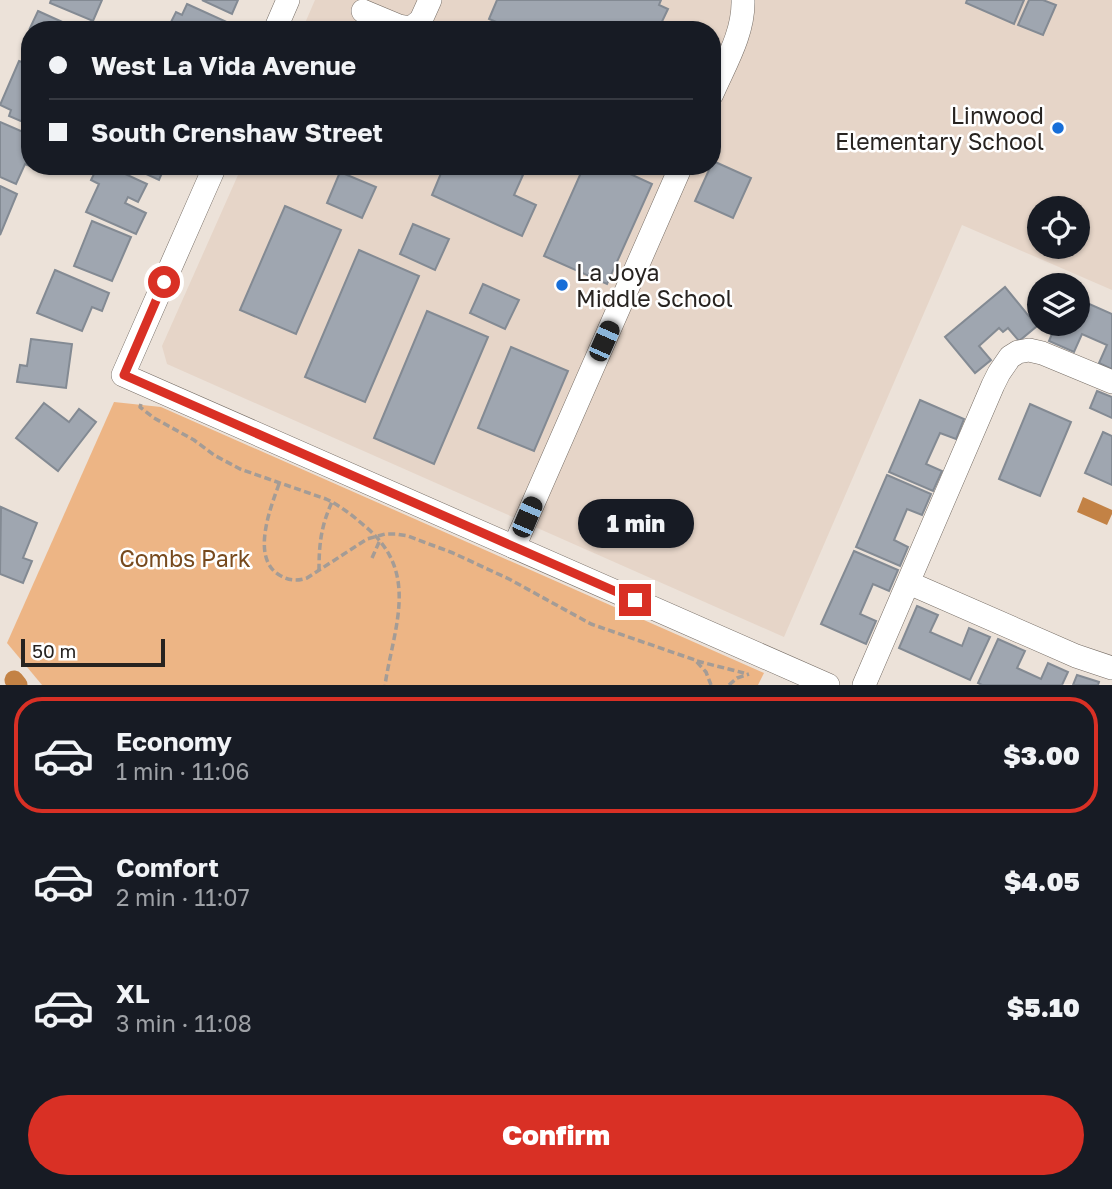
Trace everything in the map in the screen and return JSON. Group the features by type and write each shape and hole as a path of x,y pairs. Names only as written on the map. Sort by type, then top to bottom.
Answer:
{"street":[{"path":"279,21 288,0"},
{"path":"420,21 430,0"},
{"path":"721,73 737,36 743,14 743,0"},
{"path":"362,13 385,21"},
{"path":"211,175 124,375 828,685"},
{"path":"514,547 677,175"},
{"path":"864,685 993,385 1010,357 1029,350 1042,353 1112,383"},
{"path":"909,583 1076,656 1112,668"}],"path":[{"path":"149,386 140,407 147,413 240,470 332,502 379,538 394,561 400,592 385,685"},
{"path":"278,484 265,533 265,552 269,567 286,579 298,581 319,571 367,539 396,534 427,542 509,579 591,624 695,660 756,677"},
{"path":"319,571 321,530 332,502"},
{"path":"372,558 379,538"},
{"path":"695,660 706,672 711,685"},
{"path":"730,685 737,678 749,674"}],"shaded area":[{"name":"La Joya Middle School","path":"315,0 1112,0 1112,290 1090,280 1090,273 1073,273 1040,259 1090,259 1090,196 1027,196 1027,253 962,225 784,637 167,364 162,346 238,175 721,175 721,21 306,21"},
{"path":"1083,497 1112,510 1107,525 1077,512"}],"green space":[{"name":"Combs Park","path":"114,402 161,407 764,673 758,685 42,685 7,643"}],"building":[{"path":"51,0 102,0 93,21 50,3"},
{"path":"202,0 238,0 232,14"},
{"path":"497,0 661,0 659,5 668,9 662,21 489,19"},
{"path":"967,0 1024,0 1014,24 966,3"},
{"path":"1029,0 1043,0 1056,5 1043,35 1018,25"},
{"path":"187,4 225,21 172,21 176,12 182,15"},
{"path":"38,11 60,21 33,21"},
{"path":"19,61 21,62 21,121 9,116 11,110 0,105"},
{"path":"0,122 21,131 21,173 16,184 0,177"},
{"path":"721,165 751,178 733,218 695,201 707,175 721,175"},
{"path":"94,175 128,175 147,184 138,202 128,197 125,203 146,213 136,234 86,212 99,184 91,180"},
{"path":"148,175 161,175 159,180"},
{"path":"339,175 347,175 376,187 362,218 327,203"},
{"path":"440,175 523,175 514,195 536,205 522,236 432,195"},
{"path":"580,175 632,175 652,184 607,284 544,256"},
{"path":"0,186 17,194 0,235"},
{"path":"285,206 341,230 296,334 240,310"},
{"path":"92,221 131,237 112,281 74,266"},
{"path":"413,224 449,239 435,270 400,254"},
{"path":"359,250 419,276 365,402 305,377"},
{"path":"55,270 109,293 102,311 92,307 82,331 37,313"},
{"path":"483,284 519,300 505,329 470,313"},
{"path":"1005,287 1027,314 1027,334 1019,341 1008,328 1003,332 999,328 979,346 991,360 975,373 945,337"},
{"path":"1090,304 1112,314 1112,369 1099,363 1107,345 1087,336 1090,336"},
{"path":"427,311 488,337 434,464 374,438"},
{"path":"1051,336 1081,336 1074,352 1049,341"},
{"path":"31,339 72,344 66,388 17,382 20,365 27,366"},
{"path":"511,347 568,371 534,451 478,428"},
{"path":"1097,391 1112,397 1112,418 1090,408"},
{"path":"920,400 964,419 956,439 940,433 926,464 942,471 933,491 889,472"},
{"path":"44,403 69,422 79,409 96,422 58,471 16,438"},
{"path":"1030,404 1071,422 1040,496 999,479"},
{"path":"1103,432 1112,436 1112,485 1085,473"},
{"path":"887,475 931,494 922,515 907,509 894,540 908,547 900,566 856,547"},
{"path":"1,507 37,523 23,558 32,561 23,583 0,574"},
{"path":"854,551 898,570 889,591 873,584 860,614 876,621 866,644 821,624"},
{"path":"917,606 938,615 930,632 962,646 969,628 990,637 970,680 899,648"},
{"path":"998,639 1025,651 1017,668 1041,679 1048,663 1068,672 1062,685 978,683"},
{"path":"1077,675 1099,682 1098,685 1073,685"}],"waterway":[{"path":"14,680 18,685"}],"place":[{"name":"Linwood Elementary School","path":"1058,128"},
{"name":"La Joya Middle School","path":"562,285"}],"route":[{"path":"164,282 124,375 635,600"}]}
